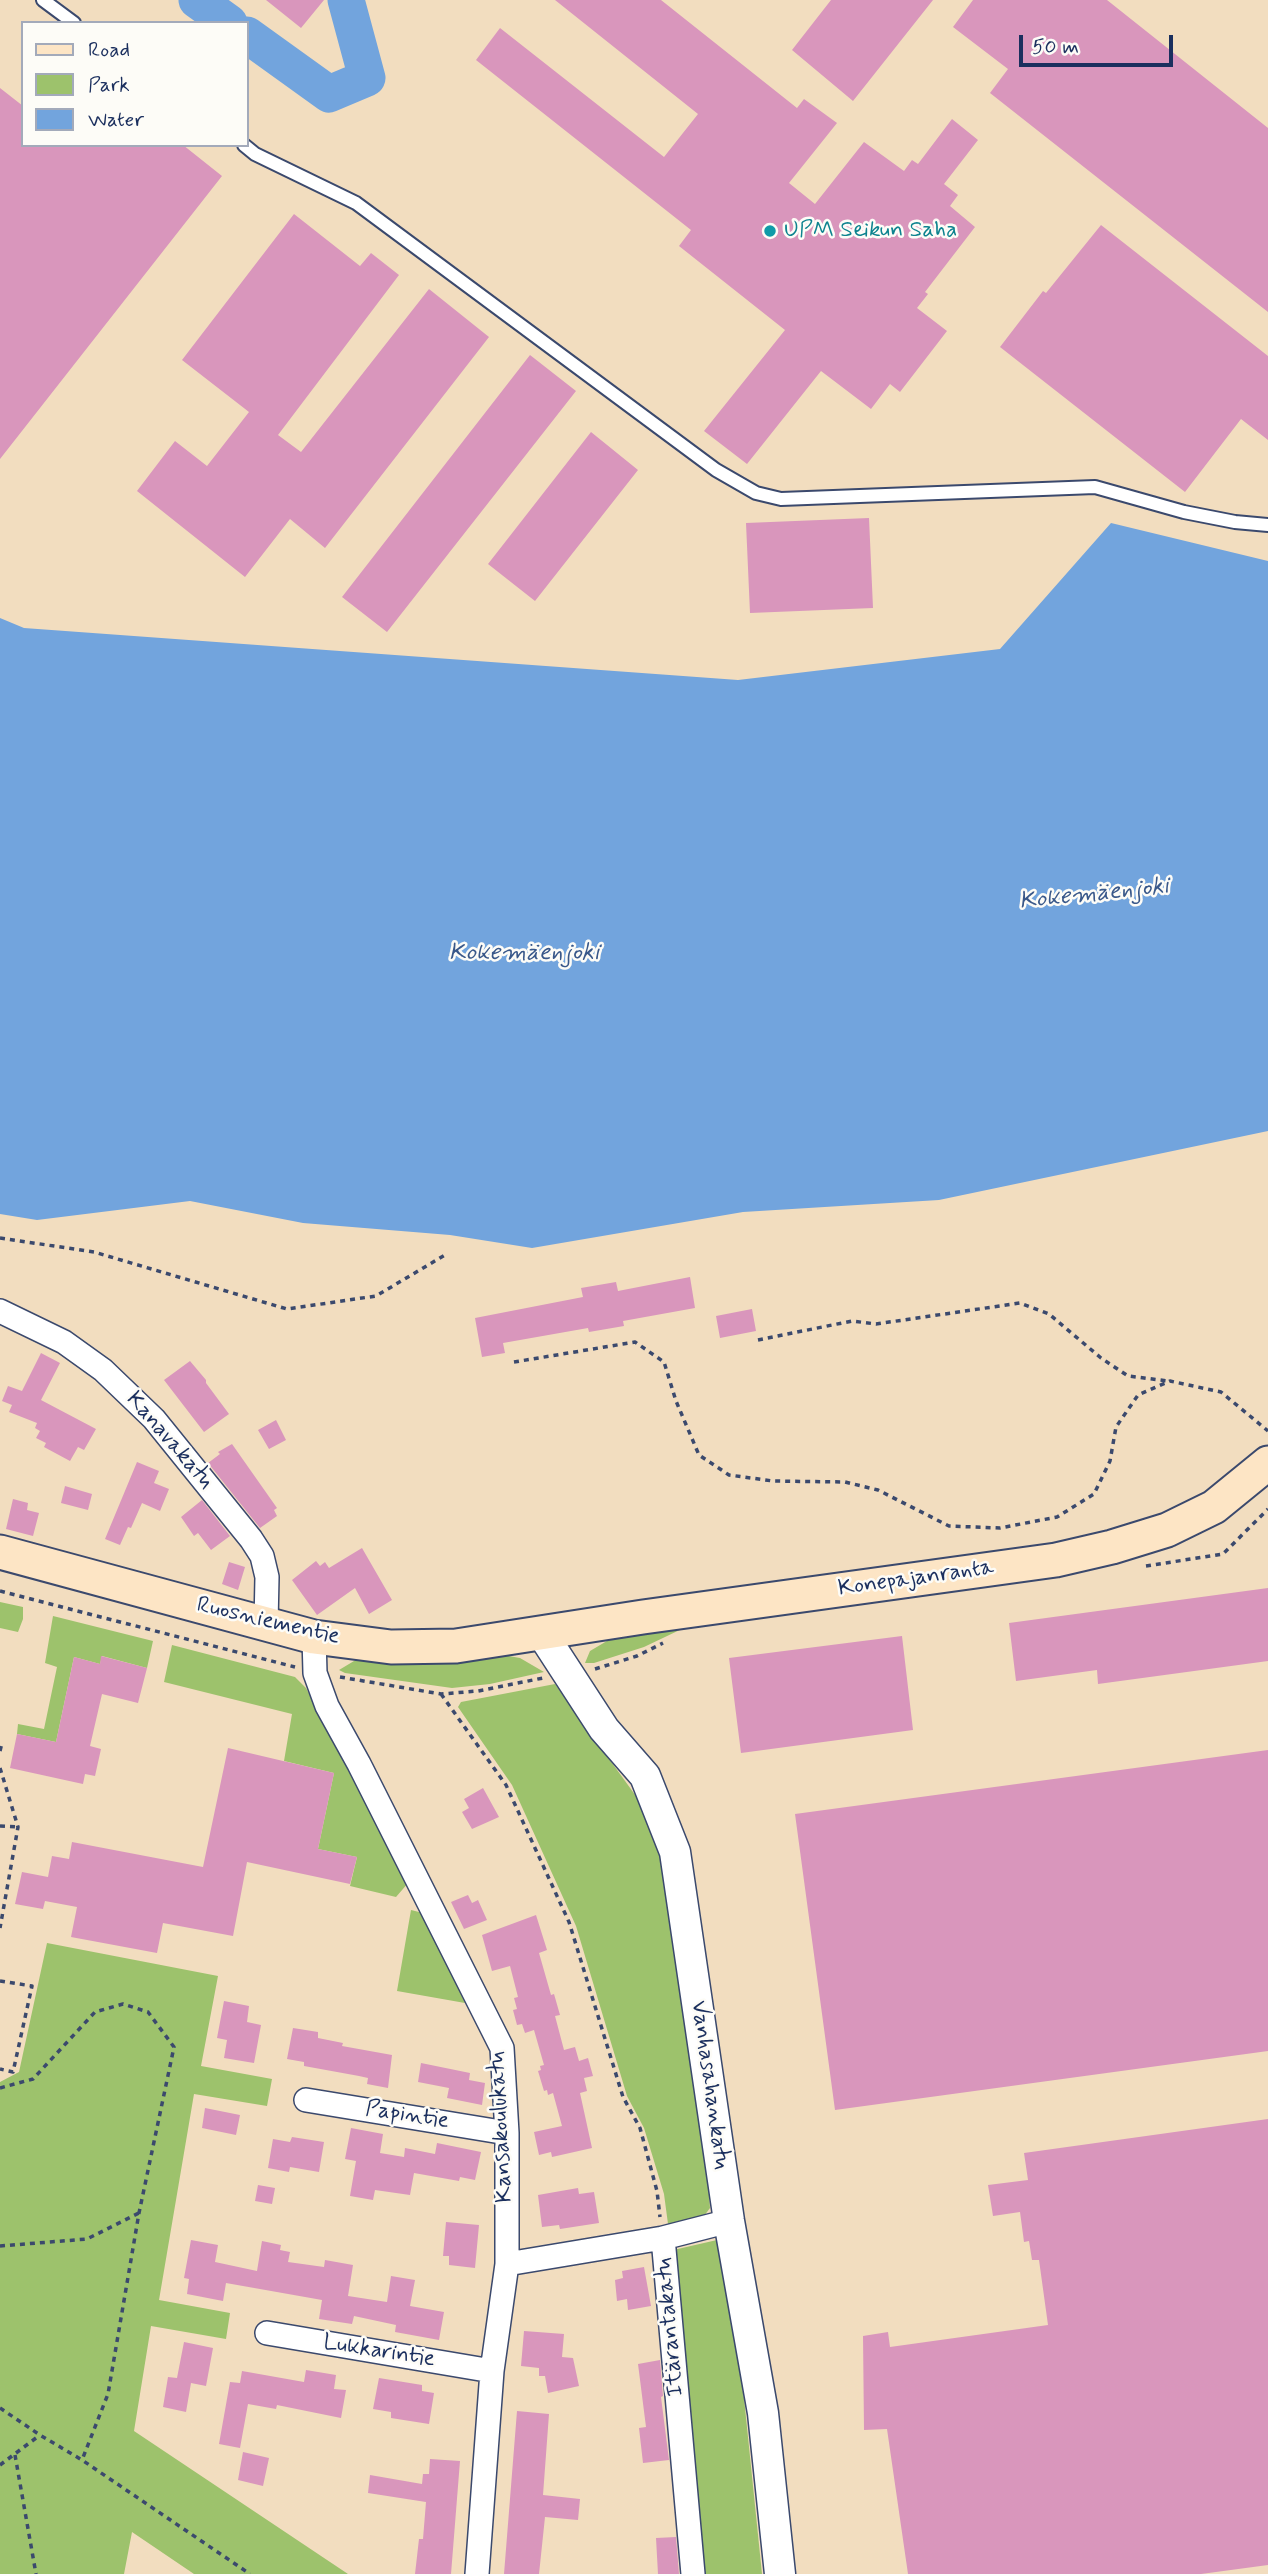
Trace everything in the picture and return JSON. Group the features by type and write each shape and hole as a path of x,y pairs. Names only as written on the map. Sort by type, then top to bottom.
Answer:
{"main road":[{"name":"Konepajanranta","path":"541,1632 1056,1560 1112,1547 1167,1530 1214,1507 1268,1462"},
{"name":"Ruosniementie","path":"0,1552 314,1637 404,1647 456,1646 541,1632"}],"street":[{"name":"Kanavakatu","path":"0,1311 64,1342 103,1370 154,1419 262,1556 267,1577 267,1624"},
{"name":"Vanhasahankatu","path":"541,1632 604,1729 645,1776 675,1852 729,2221 763,2413 780,2574"},
{"name":"Kansakoulukatu","path":"314,1637 316,1672 327,1706 366,1776 502,2048 507,2133 507,2264 492,2371 477,2574"},
{"name":"Papintie","path":"306,2099 507,2133"},
{"path":"663,2238 729,2221"},
{"name":"Itärantakatu","path":"507,2264 663,2238 693,2574"},
{"name":"Lukkarintie","path":"267,2333 492,2371"}],"lane":[{"path":"43,0 71,21"},
{"path":"247,147 356,203 716,470 756,493 781,499 1095,487 1184,512 1268,525"}],"path":[{"path":"0,1238 94,1252 287,1308 376,1296 445,1255"},
{"path":"758,1340 852,1321 876,1324 1020,1303 1049,1314 1128,1377 1170,1381 1222,1392 1268,1431"},
{"path":"514,1362 635,1342 664,1362 676,1401 699,1455 729,1475 773,1481 845,1482 878,1490 948,1526 1000,1528 1057,1517 1094,1494 1110,1461 1116,1427 1138,1395 1170,1381"},
{"path":"441,1694 506,1785 569,1922 623,2097 640,2128 657,2191 663,2238"},
{"path":"0,1751 2,1742"},
{"path":"0,1768 19,1827 0,1928"},
{"path":"0,1826 19,1827"},
{"path":"0,1981 32,1986 13,2072 18,2084"},
{"path":"0,2088 33,2079 95,2012 123,2004 148,2012 174,2047 139,2213 108,2394 82,2460"},
{"path":"0,2069 13,2072"},
{"path":"0,2246 87,2239 139,2213"},
{"path":"0,2408 250,2574"},
{"path":"0,2465 40,2435"},
{"path":"15,2455 36,2574"}],"green space":[{"path":"0,1602 23,1607 23,1619 18,1632 0,1628"},
{"path":"53,1616 153,1641 147,1668 102,1656 100,1664 74,1657 56,1742 17,1734 18,1724 44,1729 57,1667 45,1663"},
{"path":"686,1627 644,1647 594,1663 585,1663 590,1651 612,1638"},
{"path":"172,1645 295,1677 306,1688 409,1882 396,1897 350,1886 357,1857 318,1849 334,1773 284,1761 292,1714 164,1682"},
{"path":"503,1655 520,1658 544,1672 490,1684 452,1688 339,1670 359,1658 424,1664"},
{"path":"555,1684 646,1810 664,1868 710,2208 704,2216 670,2227 664,2194 644,2128 627,2096 576,1926 512,1785 458,1707 461,1702"},
{"path":"411,1910 423,1913 465,2003 397,1991"},
{"path":"47,1943 218,1976 201,2066 272,2079 267,2106 194,2094 159,2300 230,2313 226,2339 151,2326 134,2431 348,2574 194,2574 132,2532 124,2574 0,2574 0,2082 19,2072"},
{"path":"717,2240 744,2398 762,2574 703,2574 669,2251"}],"water":[{"name":"Kokemäenjoki","path":"1111,523 1268,561 1268,1131 939,1200 743,1212 532,1248 450,1235 303,1223 190,1201 37,1220 0,1214 0,618 24,628 738,680 1000,649"}],"building":[{"path":"266,0 324,0 301,28"},
{"name":"UPM Seikun Saha","path":"555,0 661,0 797,108 804,99 837,123 789,183 815,204 864,142 904,171 912,160 918,164 952,119 978,140 944,184 958,195 950,206 975,227 925,292 928,294 917,308 947,331 900,392 890,384 871,409 821,371 747,464 704,431 785,330 679,246 691,230 476,60 500,28 664,157 698,114"},
{"path":"831,0 933,0 853,101 792,50"},
{"path":"973,0 1107,0 1268,128 1268,312 990,93 1008,69 953,27"},
{"path":"0,88 21,104 21,147 186,147 222,176 0,459"},
{"path":"294,214 360,266 371,253 399,275 278,435 301,452 429,289 489,337 325,548 290,519 245,577 137,491 175,441 207,466 249,412 182,360"},
{"path":"1101,225 1268,356 1268,440 1241,419 1185,492 1000,347 1043,291 1046,293"},
{"path":"530,355 576,391 387,632 342,597"},
{"path":"591,432 638,470 535,601 488,564"},
{"path":"869,518 873,608 750,613 746,523"},
{"path":"690,1277 695,1308 623,1321 624,1326 589,1332 588,1328 503,1343 505,1353 482,1357 475,1318 583,1297 581,1288 616,1282 618,1291"},
{"path":"752,1309 756,1331 720,1338 716,1316"},
{"path":"41,1353 60,1363 41,1400 96,1429 84,1450 78,1447 70,1461 44,1447 46,1443 36,1438 40,1431 35,1428 37,1423 9,1412 12,1405 2,1401 8,1386 22,1391"},
{"path":"190,1361 229,1414 204,1432 164,1380"},
{"path":"276,1420 286,1440 269,1449 258,1430"},
{"path":"232,1444 277,1508 274,1510 277,1516 260,1528 208,1463 220,1454 218,1452"},
{"path":"137,1462 159,1471 154,1483 169,1489 160,1511 142,1503 120,1545 105,1539"},
{"path":"65,1486 92,1494 88,1510 61,1503"},
{"path":"13,1499 28,1503 27,1510 39,1513 33,1536 6,1529"},
{"path":"202,1500 230,1536 211,1550 198,1533 194,1536 181,1517"},
{"path":"362,1548 392,1600 369,1614 355,1588 317,1615 292,1580 316,1561 320,1566 325,1562 329,1568"},
{"path":"229,1562 245,1567 238,1590 222,1584"},
{"path":"1268,1588 1268,1661 1098,1684 1097,1670 1016,1681 1009,1623"},
{"path":"902,1636 913,1730 741,1753 729,1658"},
{"path":"101,1656 147,1668 138,1703 102,1694 90,1746 101,1749 95,1776 85,1774 83,1784 10,1768 17,1734 56,1742 74,1657 100,1664"},
{"path":"228,1748 334,1773 318,1849 357,1857 350,1884 247,1862 233,1936 163,1923 157,1953 71,1937 77,1907 45,1901 43,1909 15,1904 22,1872 48,1877 52,1856 69,1859 72,1842 203,1867"},
{"path":"1268,1750 1268,2051 835,2110 795,1814"},
{"path":"483,1788 499,1817 472,1829 462,1812 469,1808 464,1799"},
{"path":"468,1895 472,1903 478,1900 487,1920 464,1929 451,1902"},
{"path":"536,1915 547,1950 539,1953 551,1995 554,1994 560,2015 555,2016 564,2050 575,2047 579,2061 588,2058 593,2076 584,2078 587,2091 580,2093 592,2148 552,2157 551,2152 539,2155 534,2132 562,2126 553,2093 548,2095 547,2090 544,2091 538,2071 541,2070 540,2066 544,2065 534,2030 525,2033 522,2024 517,2025 513,2010 517,2009 514,1998 518,1997 510,1966 492,1971 482,1935"},
{"path":"224,2001 249,2006 247,2022 261,2025 254,2063 224,2058 227,2040 217,2038"},
{"path":"293,2028 318,2032 318,2038 343,2043 342,2046 392,2055 388,2088 367,2084 368,2078 304,2066 304,2062 287,2059"},
{"path":"421,2063 470,2073 469,2080 485,2083 482,2105 447,2098 449,2088 418,2082"},
{"path":"205,2108 240,2115 236,2135 202,2128"},
{"path":"1268,2119 1268,2565 1201,2574 908,2574 887,2429 864,2430 863,2336 888,2332 890,2347 1048,2325 1039,2260 1032,2260 1029,2241 1024,2242 1020,2212 993,2216 988,2185 1028,2180 1024,2153"},
{"path":"351,2128 383,2134 380,2153 404,2157 405,2148 435,2154 437,2143 481,2152 475,2180 460,2177 459,2181 414,2173 410,2195 375,2190 373,2200 350,2196 356,2161 345,2159"},
{"path":"292,2137 324,2142 319,2172 290,2167 289,2172 268,2168 273,2139 290,2142"},
{"path":"258,2185 275,2188 272,2204 255,2201"},
{"path":"578,2188 579,2194 594,2192 599,2223 560,2229 559,2225 542,2227 538,2195"},
{"path":"446,2222 479,2225 475,2268 449,2265 449,2256 443,2256"},
{"path":"191,2240 218,2245 215,2262 257,2271 262,2241 281,2245 280,2250 290,2252 288,2262 324,2267 325,2260 353,2265 348,2296 387,2302 391,2276 415,2280 410,2306 444,2312 439,2340 395,2332 396,2325 354,2316 352,2324 319,2319 322,2300 226,2283 223,2301 187,2294 189,2279 184,2278"},
{"path":"644,2267 651,2306 628,2310 627,2299 617,2301 615,2280 623,2278 622,2271"},
{"path":"524,2331 564,2334 562,2357 573,2358 579,2386 548,2393 545,2376 539,2376 539,2368 521,2366"},
{"path":"184,2342 213,2348 206,2386 191,2383 186,2412 163,2407 168,2377 177,2378"},
{"path":"660,2360 661,2397 669,2460 643,2463 639,2428 646,2427 638,2364"},
{"path":"306,2370 336,2375 334,2389 346,2390 341,2418 277,2405 276,2409 248,2404 240,2448 219,2444 230,2382 240,2383 242,2371 304,2382"},
{"path":"379,2378 422,2385 422,2391 434,2393 429,2424 391,2418 391,2412 373,2409"},
{"path":"517,2411 549,2414 543,2495 580,2499 578,2520 545,2517 539,2574 504,2574"},
{"path":"243,2452 269,2458 263,2486 238,2480"},
{"path":"430,2459 460,2461 451,2574 415,2574 419,2539 423,2539 426,2502 368,2493 370,2475 422,2484 423,2474 429,2474"},
{"path":"676,2537 679,2574 658,2574 656,2538"}],"waterway":[{"path":"197,0 226,21"},
{"path":"248,36 329,94 367,78 346,0"}],"place":[{"name":"UPM Seikun Saha","path":"770,231"}]}
